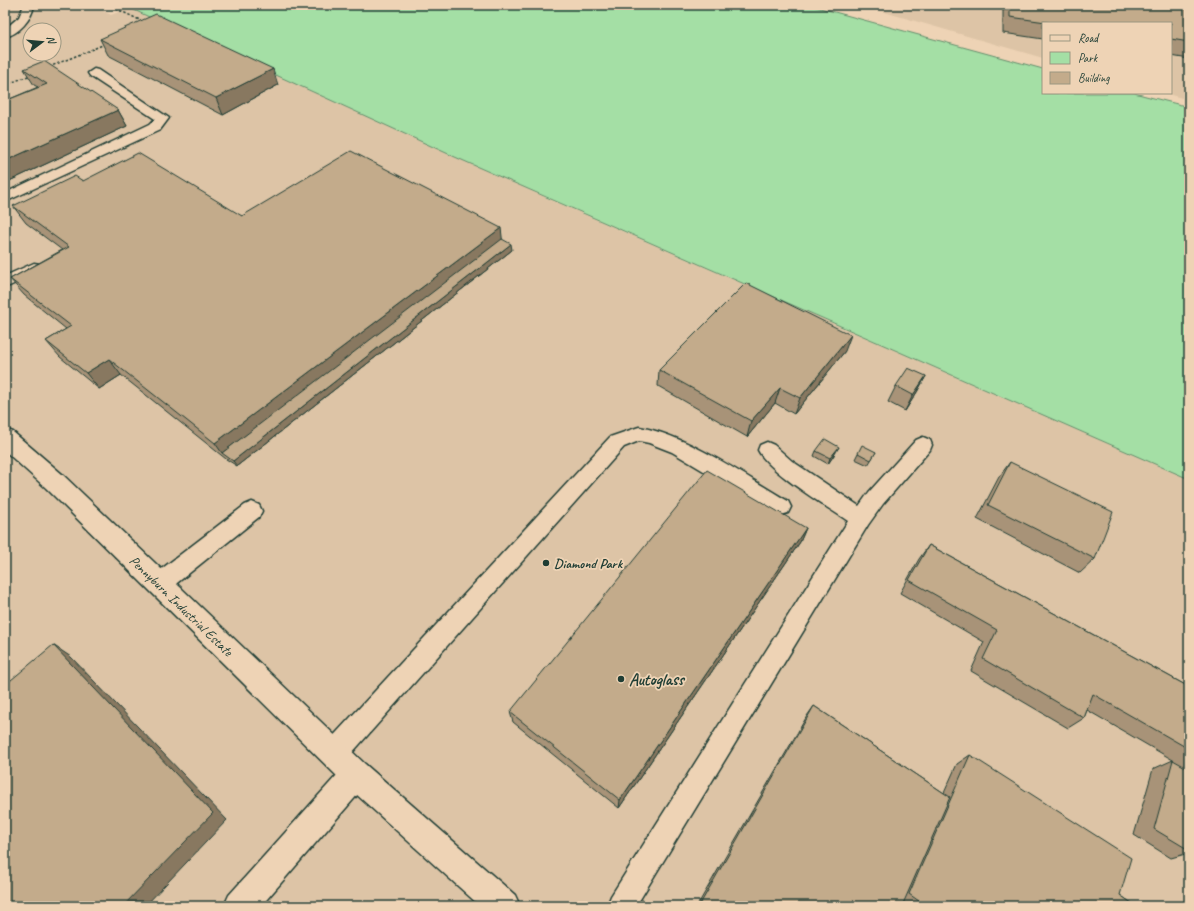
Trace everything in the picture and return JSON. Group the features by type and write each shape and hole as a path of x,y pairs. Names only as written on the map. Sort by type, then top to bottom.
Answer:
{"street":[{"name":"Pennyburn Industrial Estate","path":"5,438 54,481 356,775 504,906"},
{"path":"240,906 356,775"}],"lane":[{"path":"5,34 24,18 29,10 29,5"},
{"path":"5,198 155,127 163,118 94,73"},
{"path":"5,283 36,267"},
{"path":"334,754 617,442 639,434 651,436 679,447 781,507"},
{"path":"622,906 861,519 876,498 923,445"},
{"path":"767,450 785,467 861,519"},
{"path":"159,584 252,511"}],"path":[{"path":"108,5 146,23"},
{"path":"49,67 108,43"},
{"path":"5,85 34,73"}],"shaded area":[{"path":"5,5 92,5 111,15 129,8 549,199 1189,479 1189,906 5,906"},
{"path":"860,5 1189,5 1189,100 1168,94 1172,94 1172,22 1042,22 1042,58"}],"green space":[{"path":"123,5 809,5 1042,69 1042,94 1138,94 1189,107 1189,479 455,157"}],"building":[{"path":"1010,5 1189,5 1189,42 1172,39 1172,22 1046,22 1010,17"},
{"path":"156,14 273,69 216,98 100,39"},
{"path":"42,62 46,62 118,110 5,161 5,101 47,84 24,69"},
{"path":"351,151 501,228 215,443 109,359 86,373 46,341 71,326 10,279 69,247 13,206 75,176 83,181 138,153 242,216"},
{"path":"502,239 511,244 233,461 222,453"},
{"path":"746,283 851,335 800,398 780,388 751,421 659,370"},
{"path":"908,368 926,376 913,395 896,386"},
{"path":"825,439 839,447 830,458 816,451"},
{"path":"862,445 876,452 871,460 858,453"},
{"path":"1010,462 1113,512 1095,559 988,505"},
{"path":"707,470 806,528 620,800 510,712"},
{"path":"929,545 1189,687 1189,749 1093,694 1084,718 983,659 997,630 909,580"},
{"path":"53,645 213,813 123,906 5,906 5,685"},
{"path":"814,706 950,797 902,906 699,906"},
{"path":"970,755 1131,858 1120,895 1136,906 926,906 909,894"},
{"path":"1173,760 1189,769 1189,850 1154,829"}],"place":[{"name":"Diamond Park","path":"546,563"},
{"name":"Autoglass","path":"621,679"}]}
